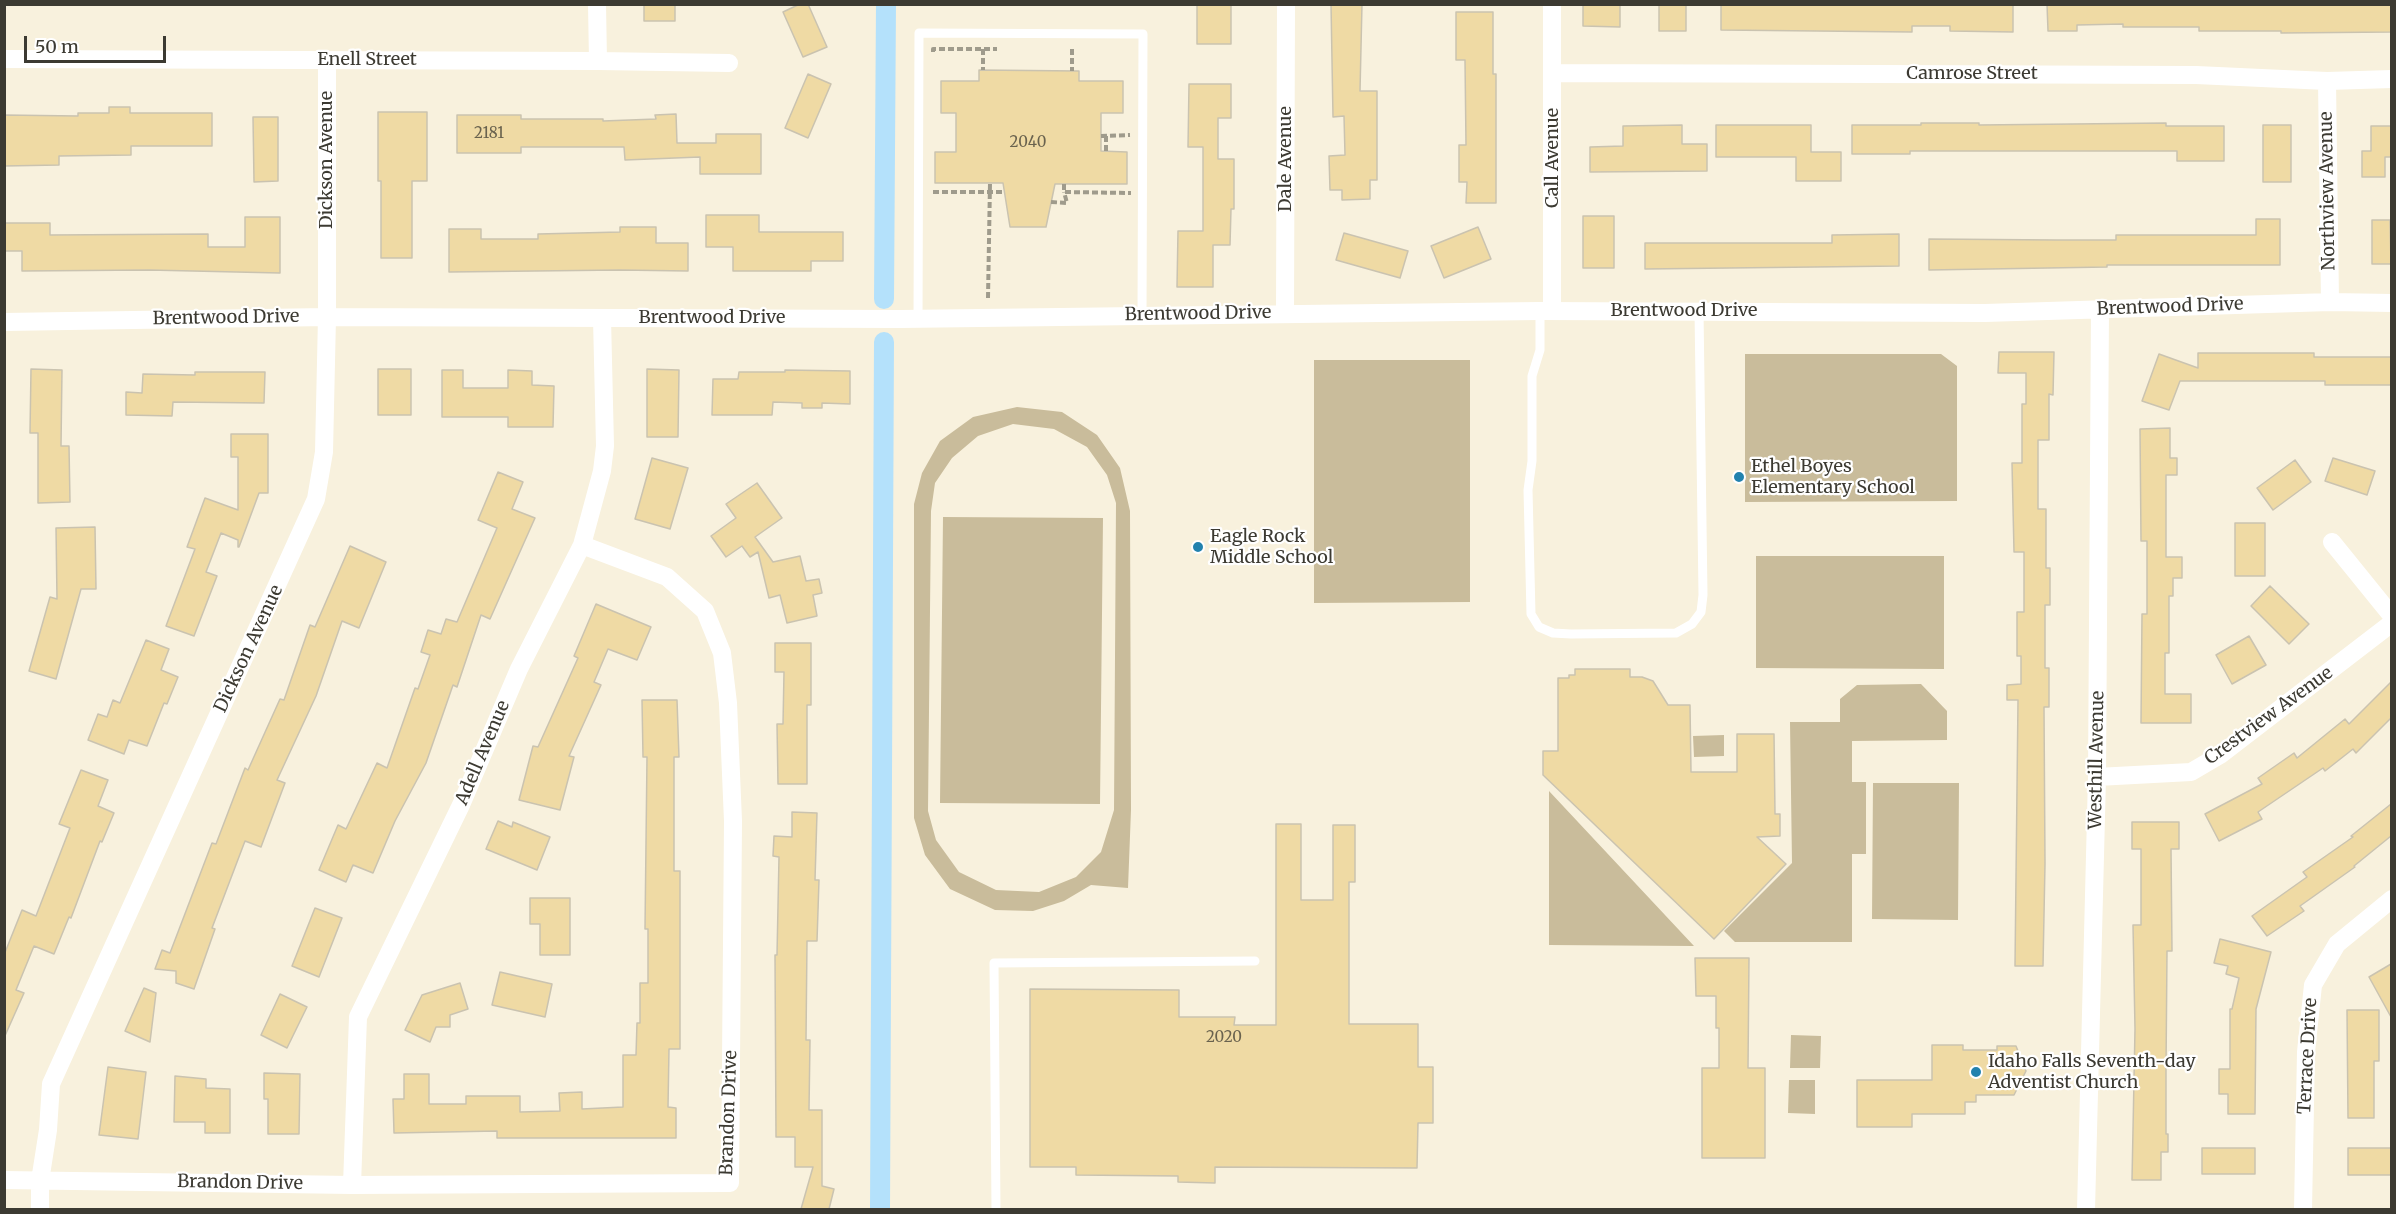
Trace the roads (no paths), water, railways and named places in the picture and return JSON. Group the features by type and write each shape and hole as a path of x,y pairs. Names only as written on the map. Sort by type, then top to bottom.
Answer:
{"street":[{"path":"597,4 598,61"},
{"name":"Dale Avenue","path":"1285,313 1286,4"},
{"name":"Call Avenue","path":"1546,311 1553,73 1552,4"},
{"name":"Enell Street","path":"4,59 729,63"},
{"name":"Dickson Avenue","path":"40,1209 40,1181 48,1130 51,1084 316,499 324,452 327,317 327,60"},
{"name":"Camrose Street","path":"1553,73 2196,75 2327,81 2391,79"},
{"name":"Northview Avenue","path":"2327,81 2330,302"},
{"name":"Brentwood Drive","path":"4,322 327,317 918,318 1546,311 1985,313 2330,302 2391,303"},
{"name":"Westhill Avenue","path":"2086,1209 2097,777 2100,309"},
{"name":"Adell Avenue","path":"352,1185 358,1017 461,805 519,669 582,545 602,471 605,446 602,318"},
{"path":"2332,542 2391,616"},
{"name":"Brandon Drive","path":"4,1180 352,1185 730,1183 733,821 728,703 722,652 705,611 667,577 582,545"},
{"name":"Crestview Avenue","path":"2097,777 2191,772 2220,755 2391,623"},
{"name":"Terrace Drive","path":"2303,1209 2306,1052 2313,985 2337,944 2391,899"}],"lane":[{"path":"918,318 919,33 1143,34 1142,315"},
{"path":"1546,311 1540,350 1532,376 1532,461 1528,490 1531,614 1539,627 1553,633 1571,634 1676,633 1692,624 1701,612 1703,595 1699,311"},
{"path":"996,1209 994,963 1255,961"}],"waterway":[{"path":"884,299 886,4"},
{"path":"880,1210 884,342"}],"place":[{"name":"Ethel Boyes Elementary School","path":"1739,477"},
{"name":"Eagle Rock Middle School","path":"1198,547"},
{"name":"Idaho Falls Seventh-day Adventist Church","path":"1976,1072"}]}
